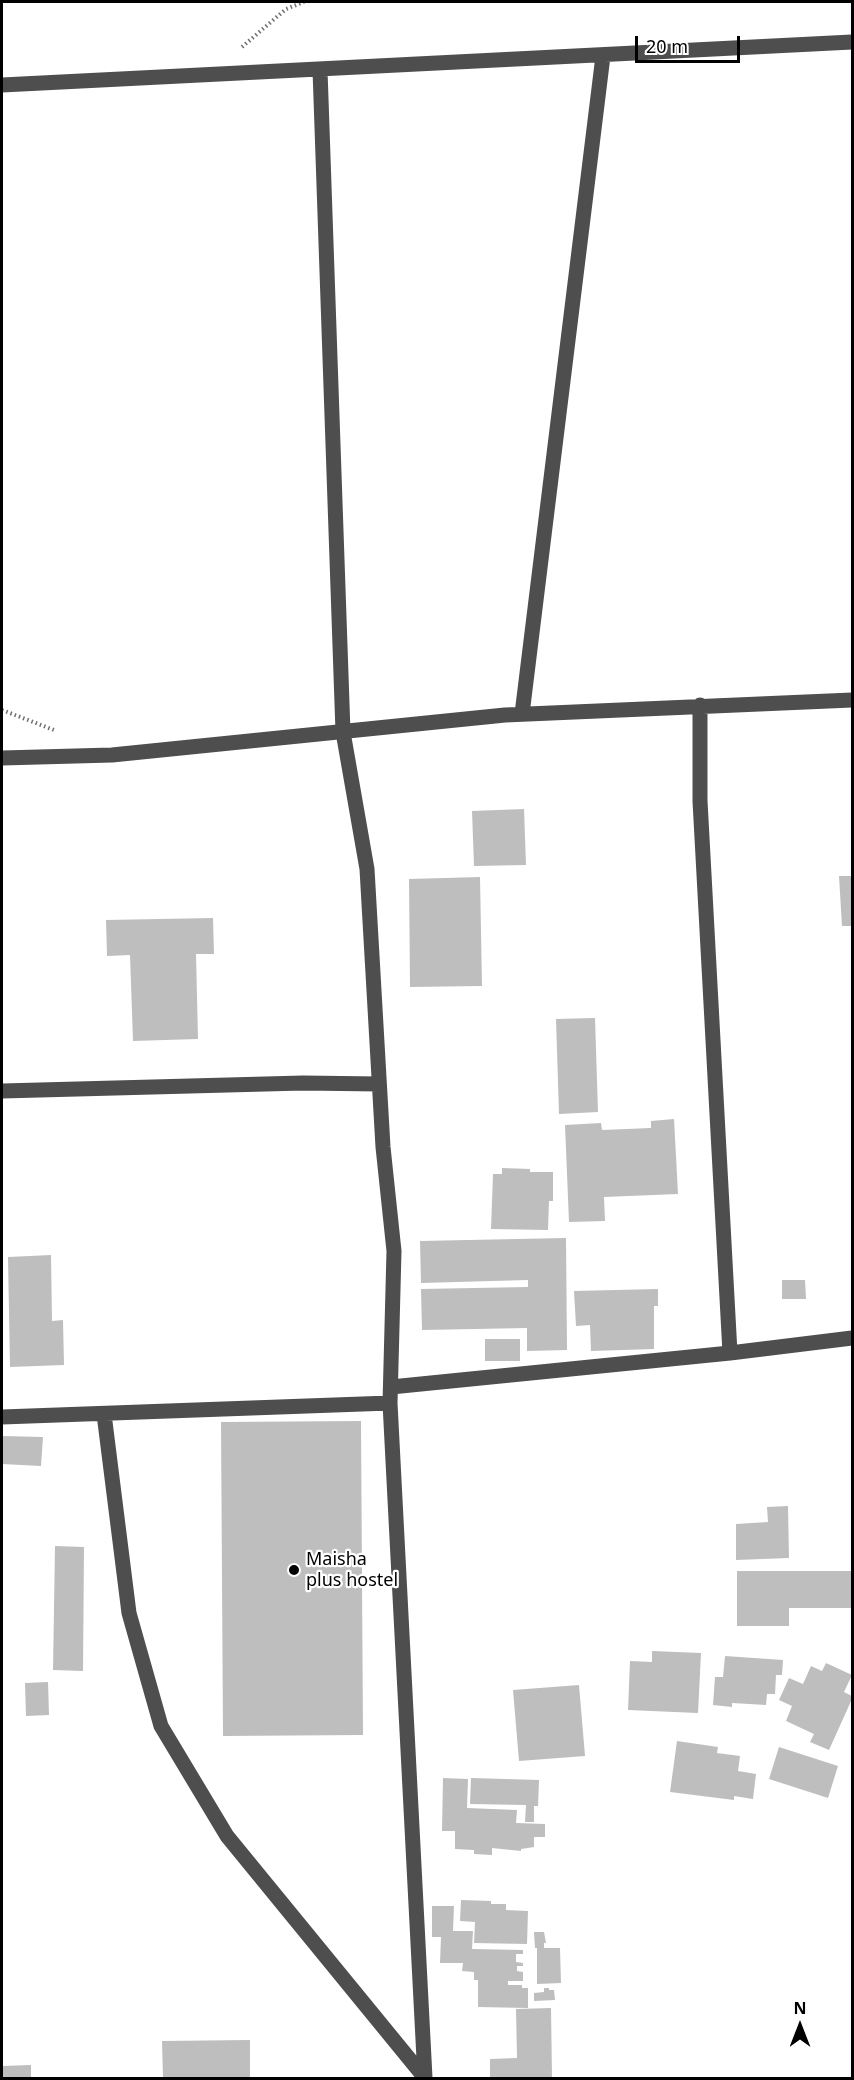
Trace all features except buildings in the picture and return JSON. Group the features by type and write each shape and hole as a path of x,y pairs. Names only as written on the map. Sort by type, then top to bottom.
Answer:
{"street":[{"path":"2,85 852,42"},
{"path":"522,714 603,56"},
{"path":"320,70 343,732 367,869 383,1147 394,1251 390,1403 425,2078"},
{"path":"2,758 112,755 522,714 852,700"},
{"path":"700,705 700,801 730,1353"},
{"path":"2,1091 303,1083 380,1084"},
{"path":"391,1387 730,1353 852,1338"},
{"path":"2,1417 390,1403"},
{"path":"104,1414 129,1613 161,1726 227,1836 425,2078"}],"path":[{"path":"210,75 286,9 304,2"}],"place":[{"name":"Maisha plus hostel","path":"294,1570"}]}
